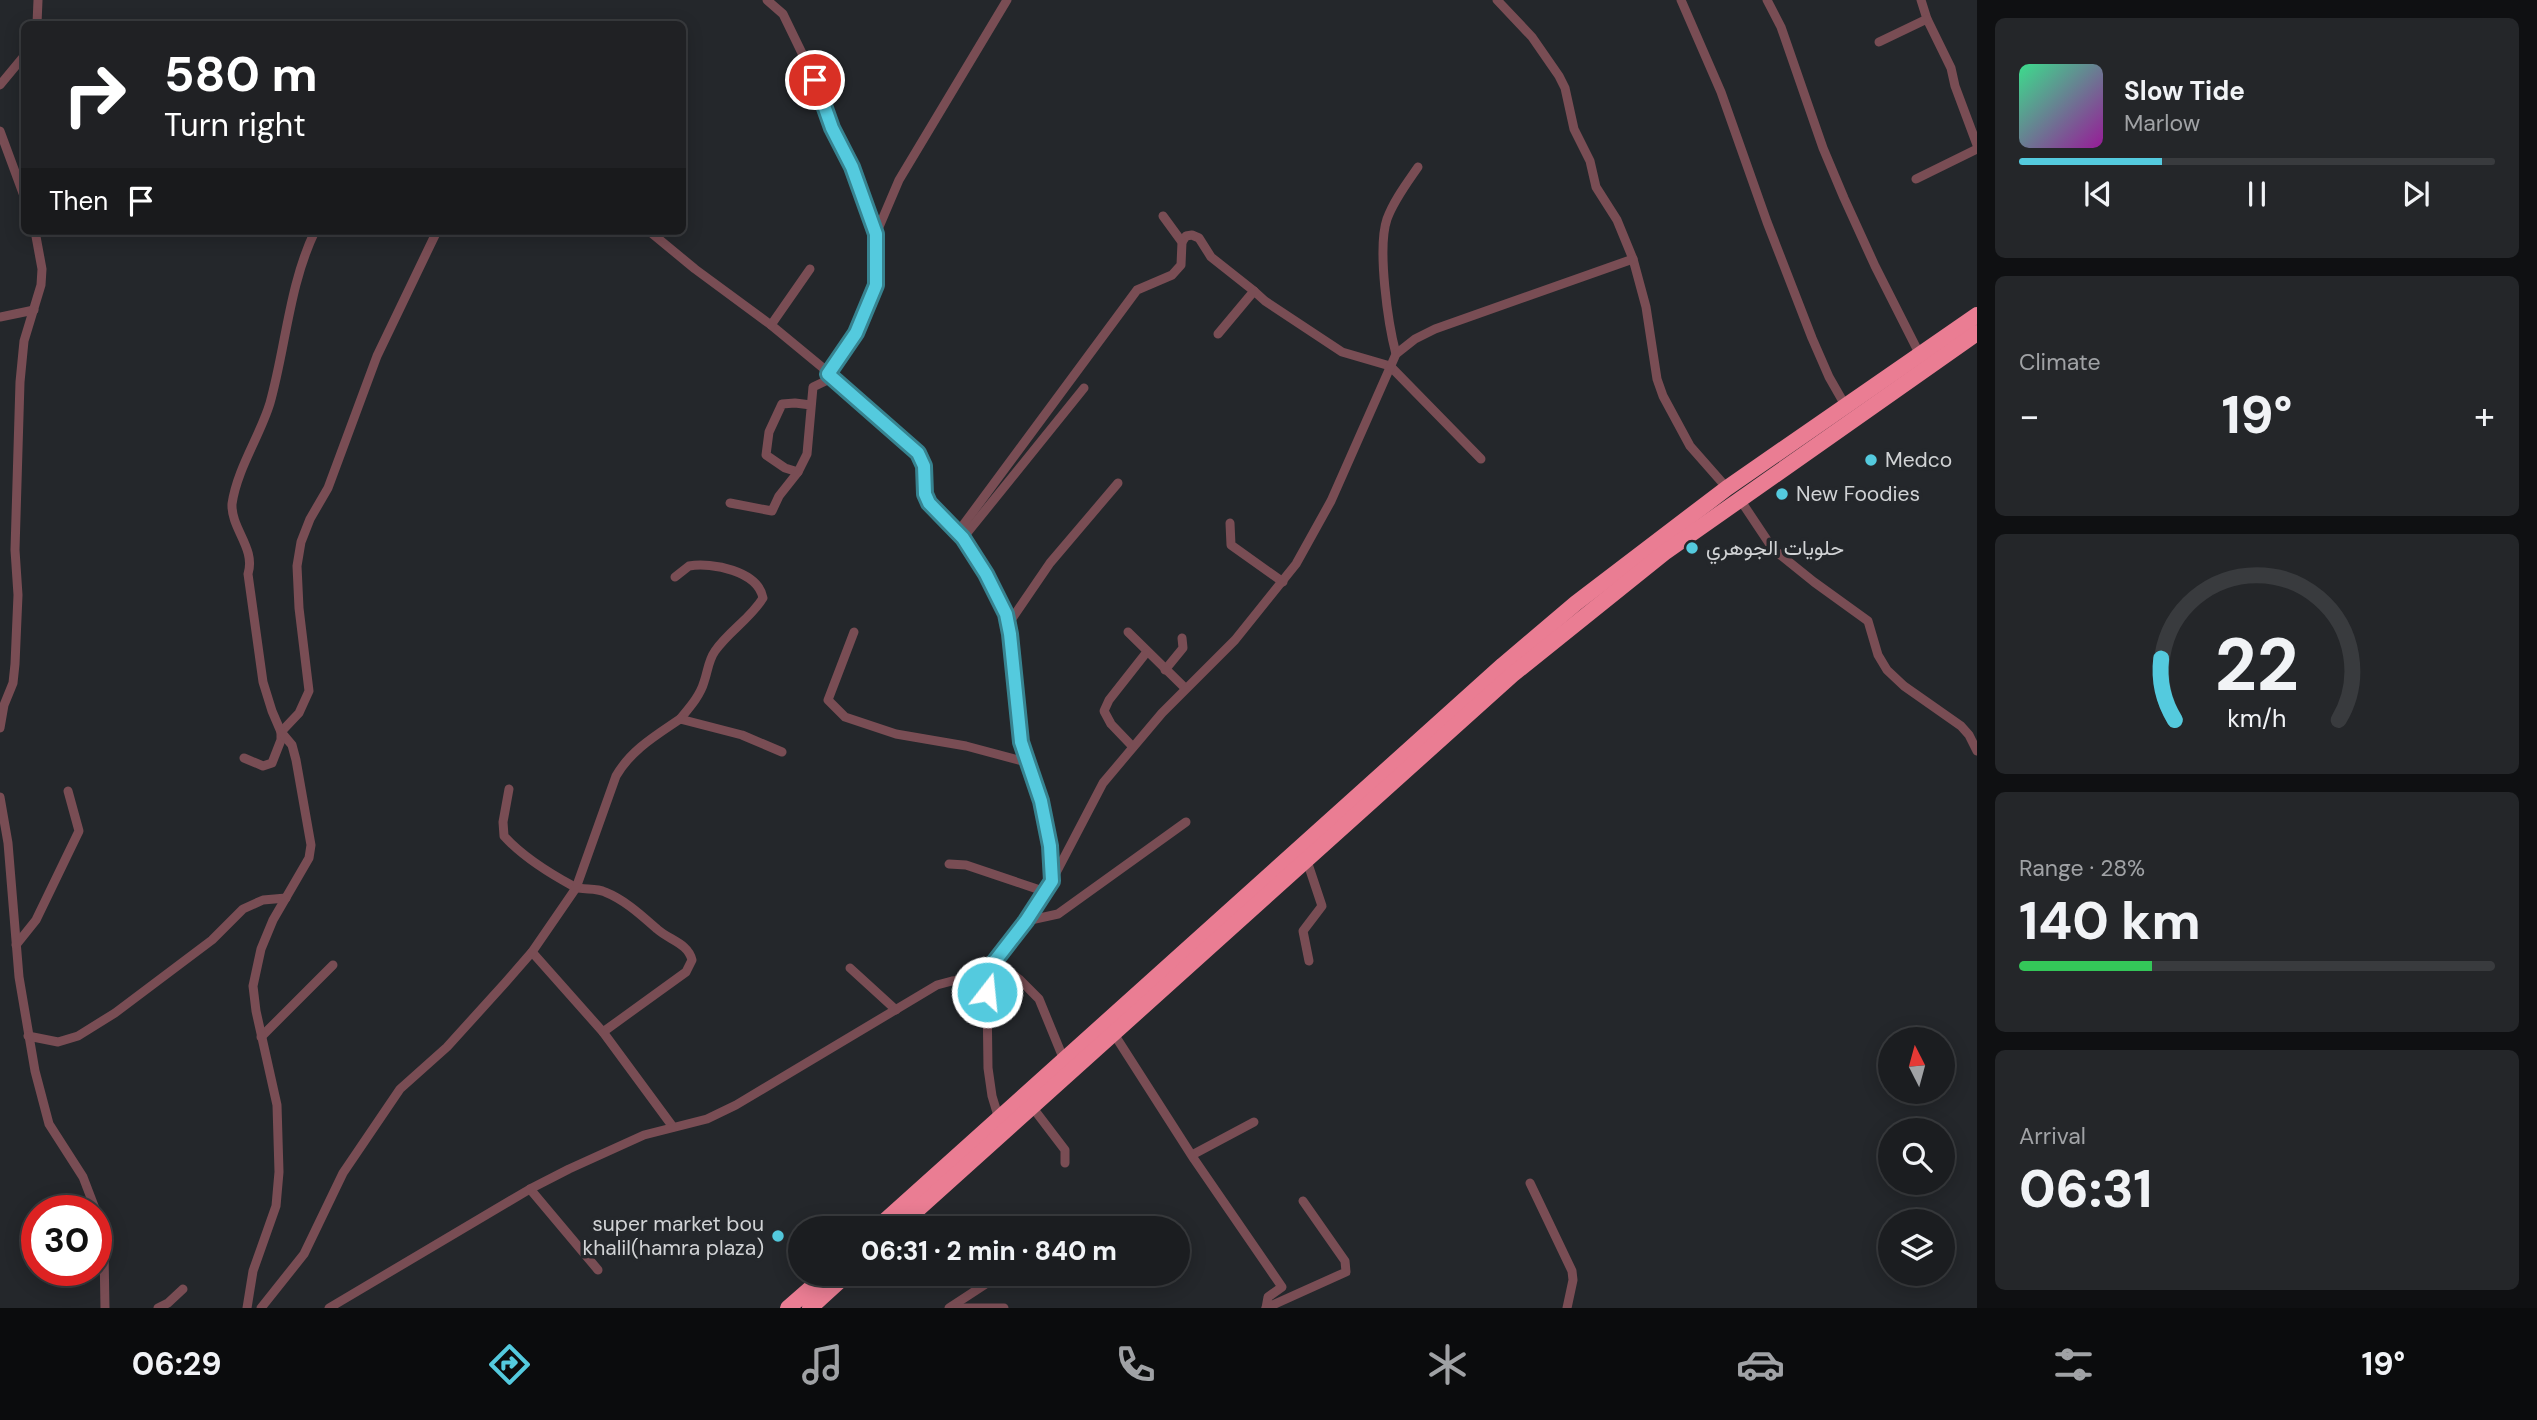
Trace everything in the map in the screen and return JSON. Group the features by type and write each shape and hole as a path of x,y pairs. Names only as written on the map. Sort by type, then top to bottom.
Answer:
{"highway":[{"path":"1773,465 1845,405 1977,315"},
{"path":"890,1216 1503,665 1576,603 1773,465 1977,332"},
{"path":"911,1216 1513,675 1733,493"},
{"path":"788,1308 813,1286"},
{"path":"810,1308 834,1286"}],"street":[{"path":"37,21 38,0"},
{"path":"730,503 772,511 807,454 813,387 831,375 856,333 876,285 876,234 852,167 832,128 815,80 783,14 767,0"},
{"path":"876,234 899,180 1007,0"},
{"path":"1497,0 1532,37 1559,76 1574,129 1590,161 1596,187 1617,220 1633,259 1646,307 1657,379 1663,396 1690,446 1733,493 1773,549 1868,621 1878,655 1886,670 1961,726 1977,751"},
{"path":"1681,0 1721,92 1812,338 1845,405"},
{"path":"1767,0 1781,27 1823,148 1844,198 1920,355"},
{"path":"1916,179 1977,147 1951,68 1927,19 1921,0"},
{"path":"1879,42 1927,19"},
{"path":"0,85 21,60"},
{"path":"1944,92 1955,86"},
{"path":"0,131 21,188"},
{"path":"1396,354 1383,238 1388,216 1418,167"},
{"path":"1163,216 1182,242"},
{"path":"0,728 4,705 13,683 15,664 20,382 24,341 41,285 42,270 36,235"},
{"path":"244,758 263,766 272,763 281,740 281,732 263,682 248,574 250,556 231,508 233,496 269,404 292,300 312,235"},
{"path":"281,732 299,713 309,691 299,608 298,566 301,542 337,467 377,356 435,235"},
{"path":"654,235 771,325 918,453 924,466 925,494 929,503 961,535 998,595 1009,623 1021,742 1045,816 1052,881"},
{"path":"961,535 1137,290 1172,275 1181,265 1182,242 1186,236 1192,235 1199,238 1211,257 1265,302 1342,352 1354,358 1390,366 1480,459"},
{"path":"999,1119 988,1068 988,977 995,961 1046,892 1103,783 1185,688 1235,640 1283,582 1317,529 1331,501 1396,354 1415,339 1435,329 1633,259"},
{"path":"771,325 810,269"},
{"path":"1218,334 1254,291"},
{"path":"0,317 34,310"},
{"path":"961,535 1084,388"},
{"path":"798,471 785,468 766,455 769,432 782,404 811,405"},
{"path":"1009,623 1051,563 1118,483"},
{"path":"1230,523 1231,545 1283,582"},
{"path":"261,1308 304,1254 342,1172 400,1089 447,1047 532,952 576,888 609,795 624,762 635,750 680,719 704,684 709,660 716,649 751,614 763,597 754,582 743,574 729,570 696,565 689,566 675,577"},
{"path":"854,632 828,700 845,717 896,734 1026,762"},
{"path":"1128,632 1146,653 1185,688"},
{"path":"1165,670 1183,648 1182,638"},
{"path":"1133,747 1111,724 1104,712 1109,700 1146,653"},
{"path":"680,719 719,728 782,752"},
{"path":"247,1308 253,1271 267,1237 279,1188 277,1105 261,1037 253,986 261,949 273,920 309,858 311,845 296,760 292,745 281,732"},
{"path":"509,789 503,822 504,836 517,850 576,888 593,887 608,893 687,949 692,960 686,972 603,1032"},
{"path":"16,945 36,920 79,831 68,791"},
{"path":"0,797 8,843 16,945 34,1071 49,1125 83,1177 90,1195"},
{"path":"1026,921 1058,914 1186,822"},
{"path":"1307,861 1322,906 1303,931 1309,961"},
{"path":"949,864 966,865 1046,892"},
{"path":"28,1037 58,1042 78,1036 115,1013 212,940 243,909 263,900 286,898"},
{"path":"532,952 603,1032 673,1127"},
{"path":"995,961 1020,979 1039,999 1064,1060"},
{"path":"261,1037 333,965"},
{"path":"850,968 896,1010"},
{"path":"332,1307 530,1189 623,1144 707,1119 736,1105 937,985 988,977"},
{"path":"1114,1034 1282,1287 1268,1297 1266,1308"},
{"path":"1033,1108 1065,1150 1065,1163"},
{"path":"1192,1155 1254,1122"},
{"path":"1531,1183 1572,1271 1573,1280 1567,1308"},
{"path":"530,1189 598,1270"},
{"path":"1266,1308 1346,1272 1345,1261 1303,1201"},
{"path":"105,1286 105,1308"},
{"path":"950,1308 983,1286"},
{"path":"158,1308 183,1289"},
{"path":"958,1308 1004,1308"}],"place":[{"name":"Medco","path":"1871,460"},
{"name":"New Foodies","path":"1782,494"},
{"name":"حلويات الجوهري","path":"1692,548"},
{"name":"super market bou khalil(hamra plaza)","path":"778,1236"}],"route":[{"path":"815,80 832,128 852,167 876,234 876,285 856,333 828,374 918,453 924,466 925,494 929,503 963,538 1003,604 1009,623 1021,742 1045,816 1052,881 1041,901 995,961 988,977 987,992"}]}
